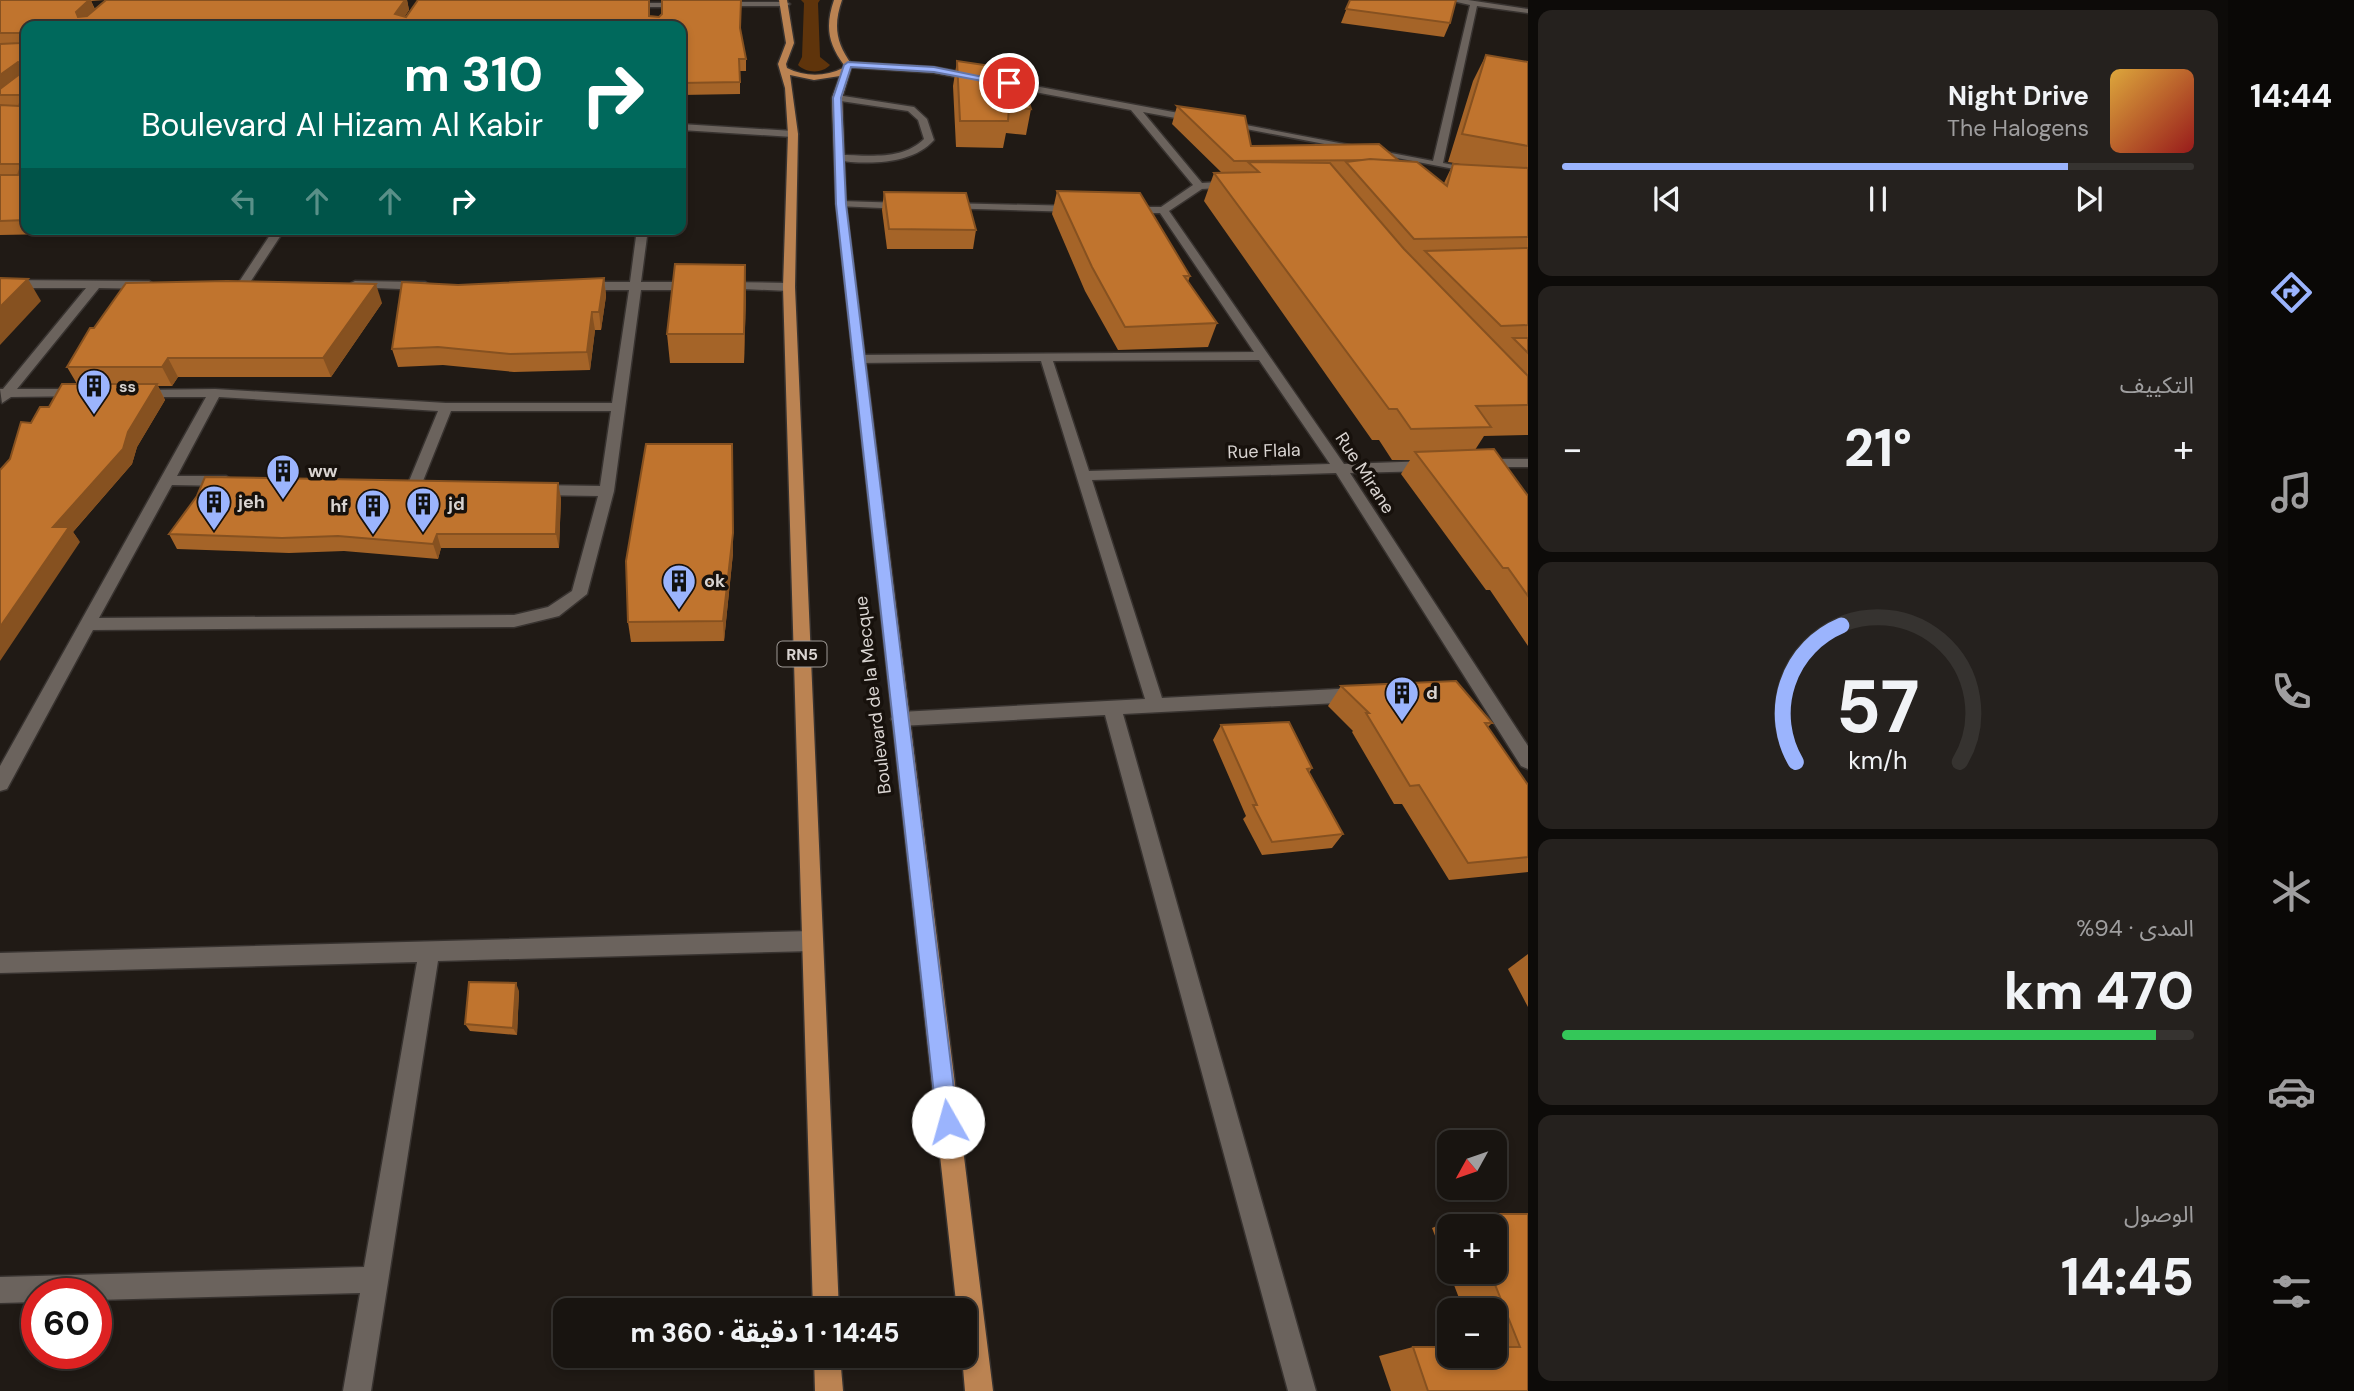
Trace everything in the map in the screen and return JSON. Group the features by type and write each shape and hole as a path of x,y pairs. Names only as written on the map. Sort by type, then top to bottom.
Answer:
{"main road":[{"path":"783,68 797,76 820,78 847,67 835,48 833,15 838,0"},
{"name":"RN5","path":"785,2 790,43 782,64 789,88 793,134 789,287 826,1298"},
{"name":"Boulevard de la Mecque","path":"847,67 837,98 841,204 979,1391"},
{"path":"828,1368 829,1391"}],"street":[{"path":"1452,0 1528,11"},
{"path":"1500,0 1509,8"},
{"path":"708,5 785,2"},
{"path":"1437,165 1474,3"},
{"path":"614,5 695,5"},
{"path":"656,5 656,15"},
{"path":"847,67 934,70 1489,175"},
{"path":"837,98 911,109 922,119 929,140 922,150 902,156 839,158"},
{"path":"1134,107 1199,186"},
{"path":"686,127 793,134"},
{"path":"1110,209 1163,210 1199,186 1250,183"},
{"path":"841,204 922,206"},
{"path":"935,206 1083,209"},
{"name":"Rue Mirane","path":"1163,210 1340,468 1528,761"},
{"path":"243,285 276,235"},
{"path":"88,624 514,621 553,612 579,594 607,491 642,235"},
{"path":"0,284 162,285"},
{"path":"2,396 95,285"},
{"path":"230,285 257,285"},
{"path":"338,285 433,286"},
{"path":"568,286 789,287"},
{"path":"858,359 1264,356"},
{"path":"1046,358 1156,706"},
{"path":"2,396 100,393"},
{"path":"126,393 215,393 446,407 617,407"},
{"path":"0,783 215,393"},
{"path":"414,486 446,407"},
{"path":"1474,464 1528,463"},
{"name":"Rue Flala","path":"1085,476 1447,465"},
{"path":"168,480 248,482"},
{"path":"526,489 607,491"},
{"path":"1452,690 1479,688"},
{"path":"900,719 1371,694"},
{"path":"1112,708 1302,1391"},
{"path":"0,963 812,941"},
{"path":"357,1391 429,951"},
{"path":"0,1290 374,1280"}],"shaded area":[{"path":"801,0 820,0 820,57 830,65 823,70 810,71 798,65 802,57 804,3"}],"building":[{"path":"0,0 89,0 76,12 78,17 87,16 106,0 405,0 395,14 406,17 418,0 649,0 649,16 659,17 662,14 662,0 741,0 740,28 746,59 739,59 740,82 686,83 686,21 21,21 21,34 0,33"},
{"path":"1350,0 1456,0 1450,23 1346,9"},
{"path":"21,41 21,63 18,62 0,75 0,44 20,43"},
{"path":"1486,55 1528,62 1528,146 1462,134"},
{"path":"957,61 1018,70 1031,109 1009,107 1008,121 960,121"},
{"path":"21,73 21,96 0,95 0,89"},
{"path":"21,100 21,166 0,164 0,105 19,106"},
{"path":"1177,106 1245,116 1251,146 1379,144 1398,160 1234,161"},
{"path":"1370,159 1417,162 1447,186 1453,164 1528,168 1528,237 1414,239 1346,162"},
{"path":"1248,162 1330,163 1404,249 1528,376 1528,405 1476,406 1491,427 1411,429 1397,409 1389,409 1214,173 1259,172"},
{"path":"21,166 21,220 0,221 0,175 18,175"},
{"path":"1057,191 1140,193 1190,276 1184,276 1217,323 1125,327 1092,267"},
{"path":"884,192 966,193 976,230 889,229"},
{"path":"1528,248 1528,325 1501,326 1425,251"},
{"path":"675,264 745,265 744,334 667,334"},
{"path":"0,278 28,279 0,307"},
{"path":"604,278 599,312 592,312 587,352 510,354 438,347 392,349 402,282 458,285"},
{"path":"227,281 376,284 323,358 168,358 162,367 67,367 90,328 94,328 126,283"},
{"path":"1513,338 1528,338 1528,353"},
{"path":"62,384 157,384 128,432 123,449 53,527 69,527 0,627 0,470 10,459 21,422 31,423 40,407 49,407"},
{"path":"646,444 732,444 733,533 723,621 628,622 626,561"},
{"path":"1494,449 1528,496 1528,596 1508,568 1503,568 1415,452"},
{"path":"205,477 558,483 556,534 437,534 433,544 338,536 282,538 169,534 197,496"},
{"path":"1456,681 1492,723 1485,723 1528,785 1528,857 1468,863 1419,785 1410,786 1366,713 1369,713 1341,686"},
{"path":"1289,722 1312,768 1307,769 1343,834 1272,842 1253,805 1257,805 1221,725"},
{"path":"469,982 516,983 513,1028 465,1024"},
{"path":"1507,1214 1528,1214 1528,1391 1428,1391 1413,1347 1437,1347 1437,1368 1507,1368 1507,1347 1520,1347 1507,1314 1507,1298 1500,1298 1495,1284 1507,1284"}],"place":[{"name":"ss","path":"94,416"},
{"name":"ww","path":"283,501"},
{"name":"jeh","path":"214,532"},
{"name":"jd","path":"423,534"},
{"name":"hf","path":"373,536"},
{"name":"ok","path":"679,611"},
{"name":"d","path":"1402,723"}],"route":[{"path":"948,1122 841,204 837,98 848,65 934,70 1009,83"}]}
